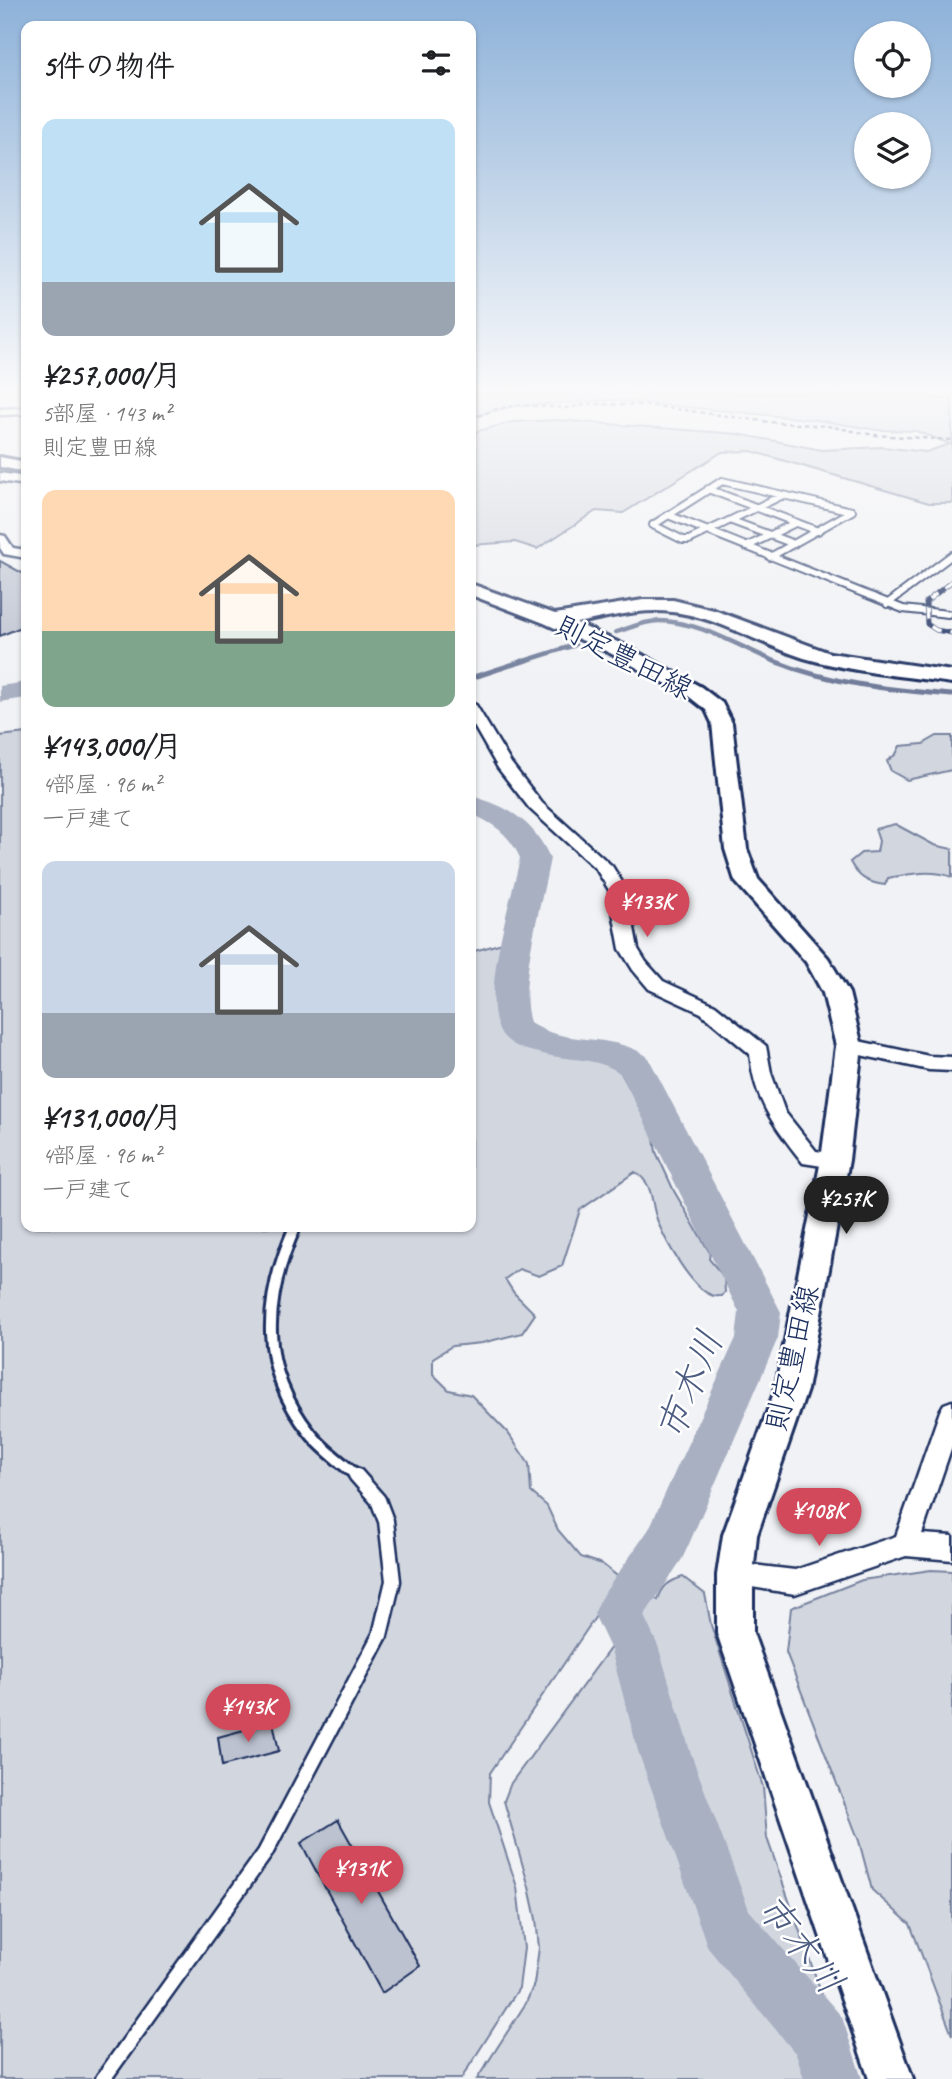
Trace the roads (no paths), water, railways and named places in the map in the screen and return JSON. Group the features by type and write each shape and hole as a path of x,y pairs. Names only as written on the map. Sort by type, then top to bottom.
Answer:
{"main road":[{"name":"則定豊田線","path":"476,591 551,619 628,655 695,691 715,707 722,723 736,849 747,881 816,958 836,993 849,1045 835,1160 791,1390 740,1535 735,1575 735,1633 891,2079"},
{"path":"551,619 583,618 633,605 675,607 705,613 812,654 952,677"}],"street":[{"path":"0,539 9,551 21,553"},
{"path":"476,717 503,765 536,806 603,866 618,890 629,948 639,966 656,985 708,1009 759,1051 761,1073 776,1115 810,1158 835,1160"},
{"path":"849,1045 951,1067"},
{"path":"906,1544 952,1410"},
{"path":"735,1575 795,1581 906,1544 952,1548"}],"lane":[{"path":"706,490 653,525 654,527 683,540 708,532 785,494"},
{"path":"711,490 818,531"},
{"path":"767,490 852,511 770,557"},
{"path":"668,515 887,604 903,609 948,614"},
{"path":"732,521 794,544"},
{"path":"746,547 795,523"},
{"path":"887,604 952,555"},
{"path":"103,2079 265,1853 384,1629 393,1579 385,1515 369,1490 312,1437 290,1407 275,1375 270,1344 270,1308 278,1273 293,1232"}],"waterway":[{"path":"616,632 648,622 674,622 705,630 777,662"},
{"path":"518,663 575,645"},
{"path":"476,676 523,661"},
{"path":"777,662 840,681 952,695"},
{"name":"市木川","path":"0,694 21,691"},
{"name":"市木川","path":"476,807 510,823 524,837 535,858 512,971 511,1014 515,1027 538,1041 611,1053 635,1066 760,1312 757,1338 666,1544 618,1614 634,1646 664,1751 728,1928 821,2038 833,2079"}],"railway":[{"path":"952,581 926,602 927,624 936,630 952,633"}]}
